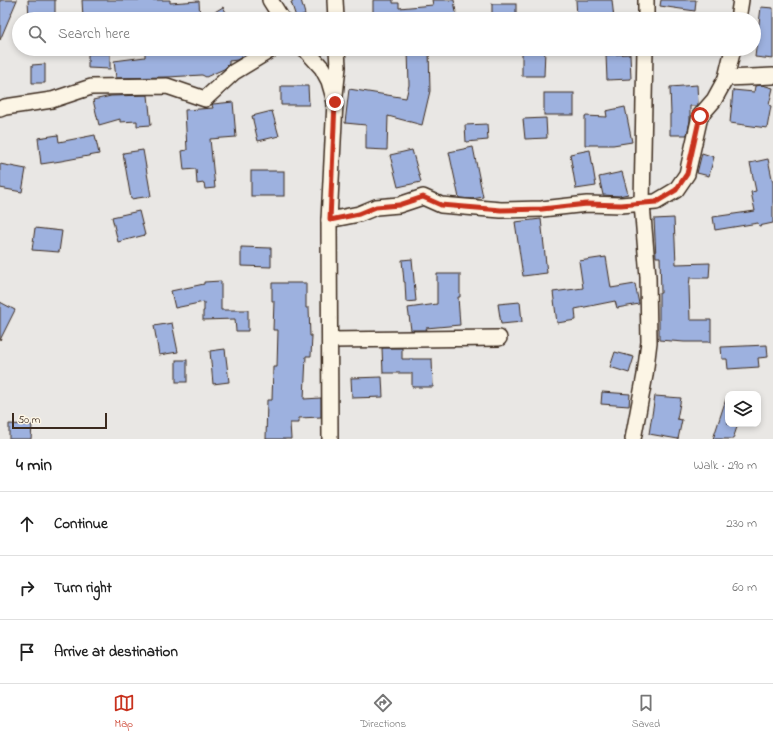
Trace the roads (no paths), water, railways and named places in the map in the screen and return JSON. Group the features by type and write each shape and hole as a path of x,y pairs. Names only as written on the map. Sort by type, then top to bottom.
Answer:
{"street":[{"path":"270,0 278,12"},
{"path":"334,0 335,12"},
{"path":"646,0 646,12"},
{"path":"739,12 741,0"},
{"path":"0,109 52,100 91,87 167,86 205,99 234,72 260,56"},
{"path":"311,56 322,68 329,81 335,102"},
{"path":"330,439 330,220 337,56"},
{"path":"633,439 645,375 649,342 648,277 642,204 645,56"},
{"path":"330,220 359,214 376,207 399,205 423,197 441,205 501,210 542,209 587,204 621,205 656,202 676,190 687,174 700,116 714,100 726,78 731,56"},
{"path":"726,78 773,76"},
{"path":"330,340 499,338"}]}
